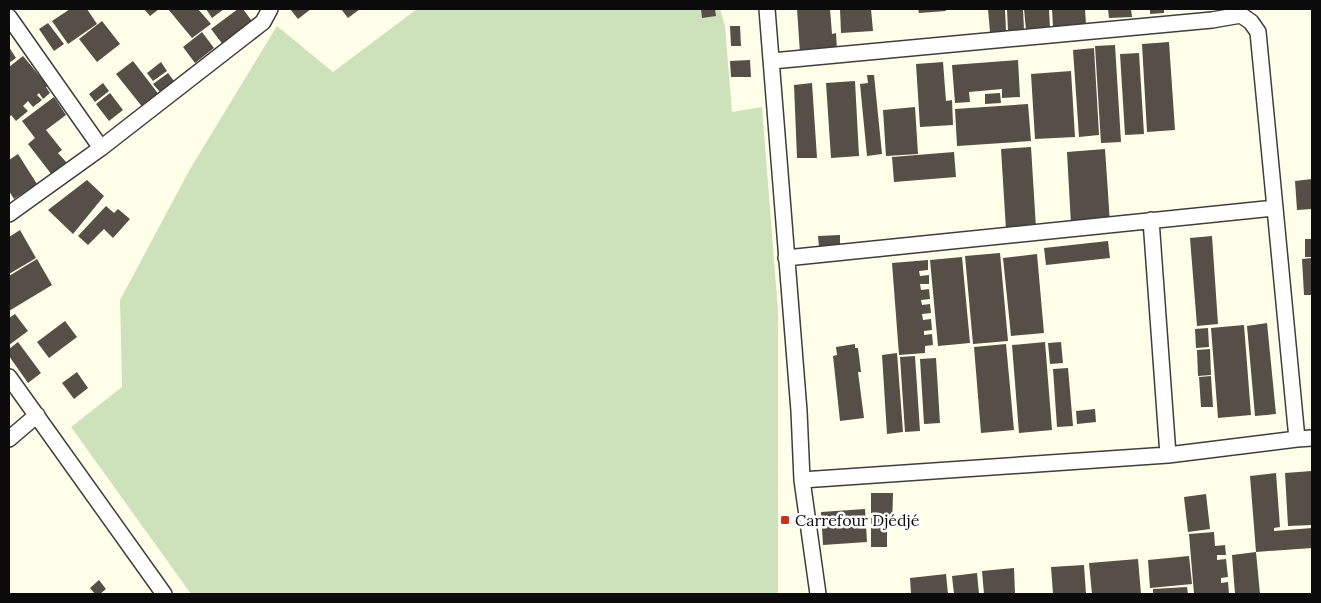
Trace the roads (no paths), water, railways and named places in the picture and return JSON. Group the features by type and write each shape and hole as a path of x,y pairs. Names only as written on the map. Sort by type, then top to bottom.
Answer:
{"street":[{"path":"9,214 101,148 263,22 270,9"},
{"path":"767,9 799,411 802,480 818,594"},
{"path":"772,61 1212,15 1240,15 1251,22 1258,32 1275,208 1305,439 1168,455 802,480"},
{"path":"9,17 101,148"},
{"path":"786,258 1275,208"},
{"path":"1151,220 1168,455"},
{"path":"9,377 164,594"},
{"path":"9,439 37,415"}],"place":[{"name":"Carrefour Djédjé","path":"785,520"}]}
